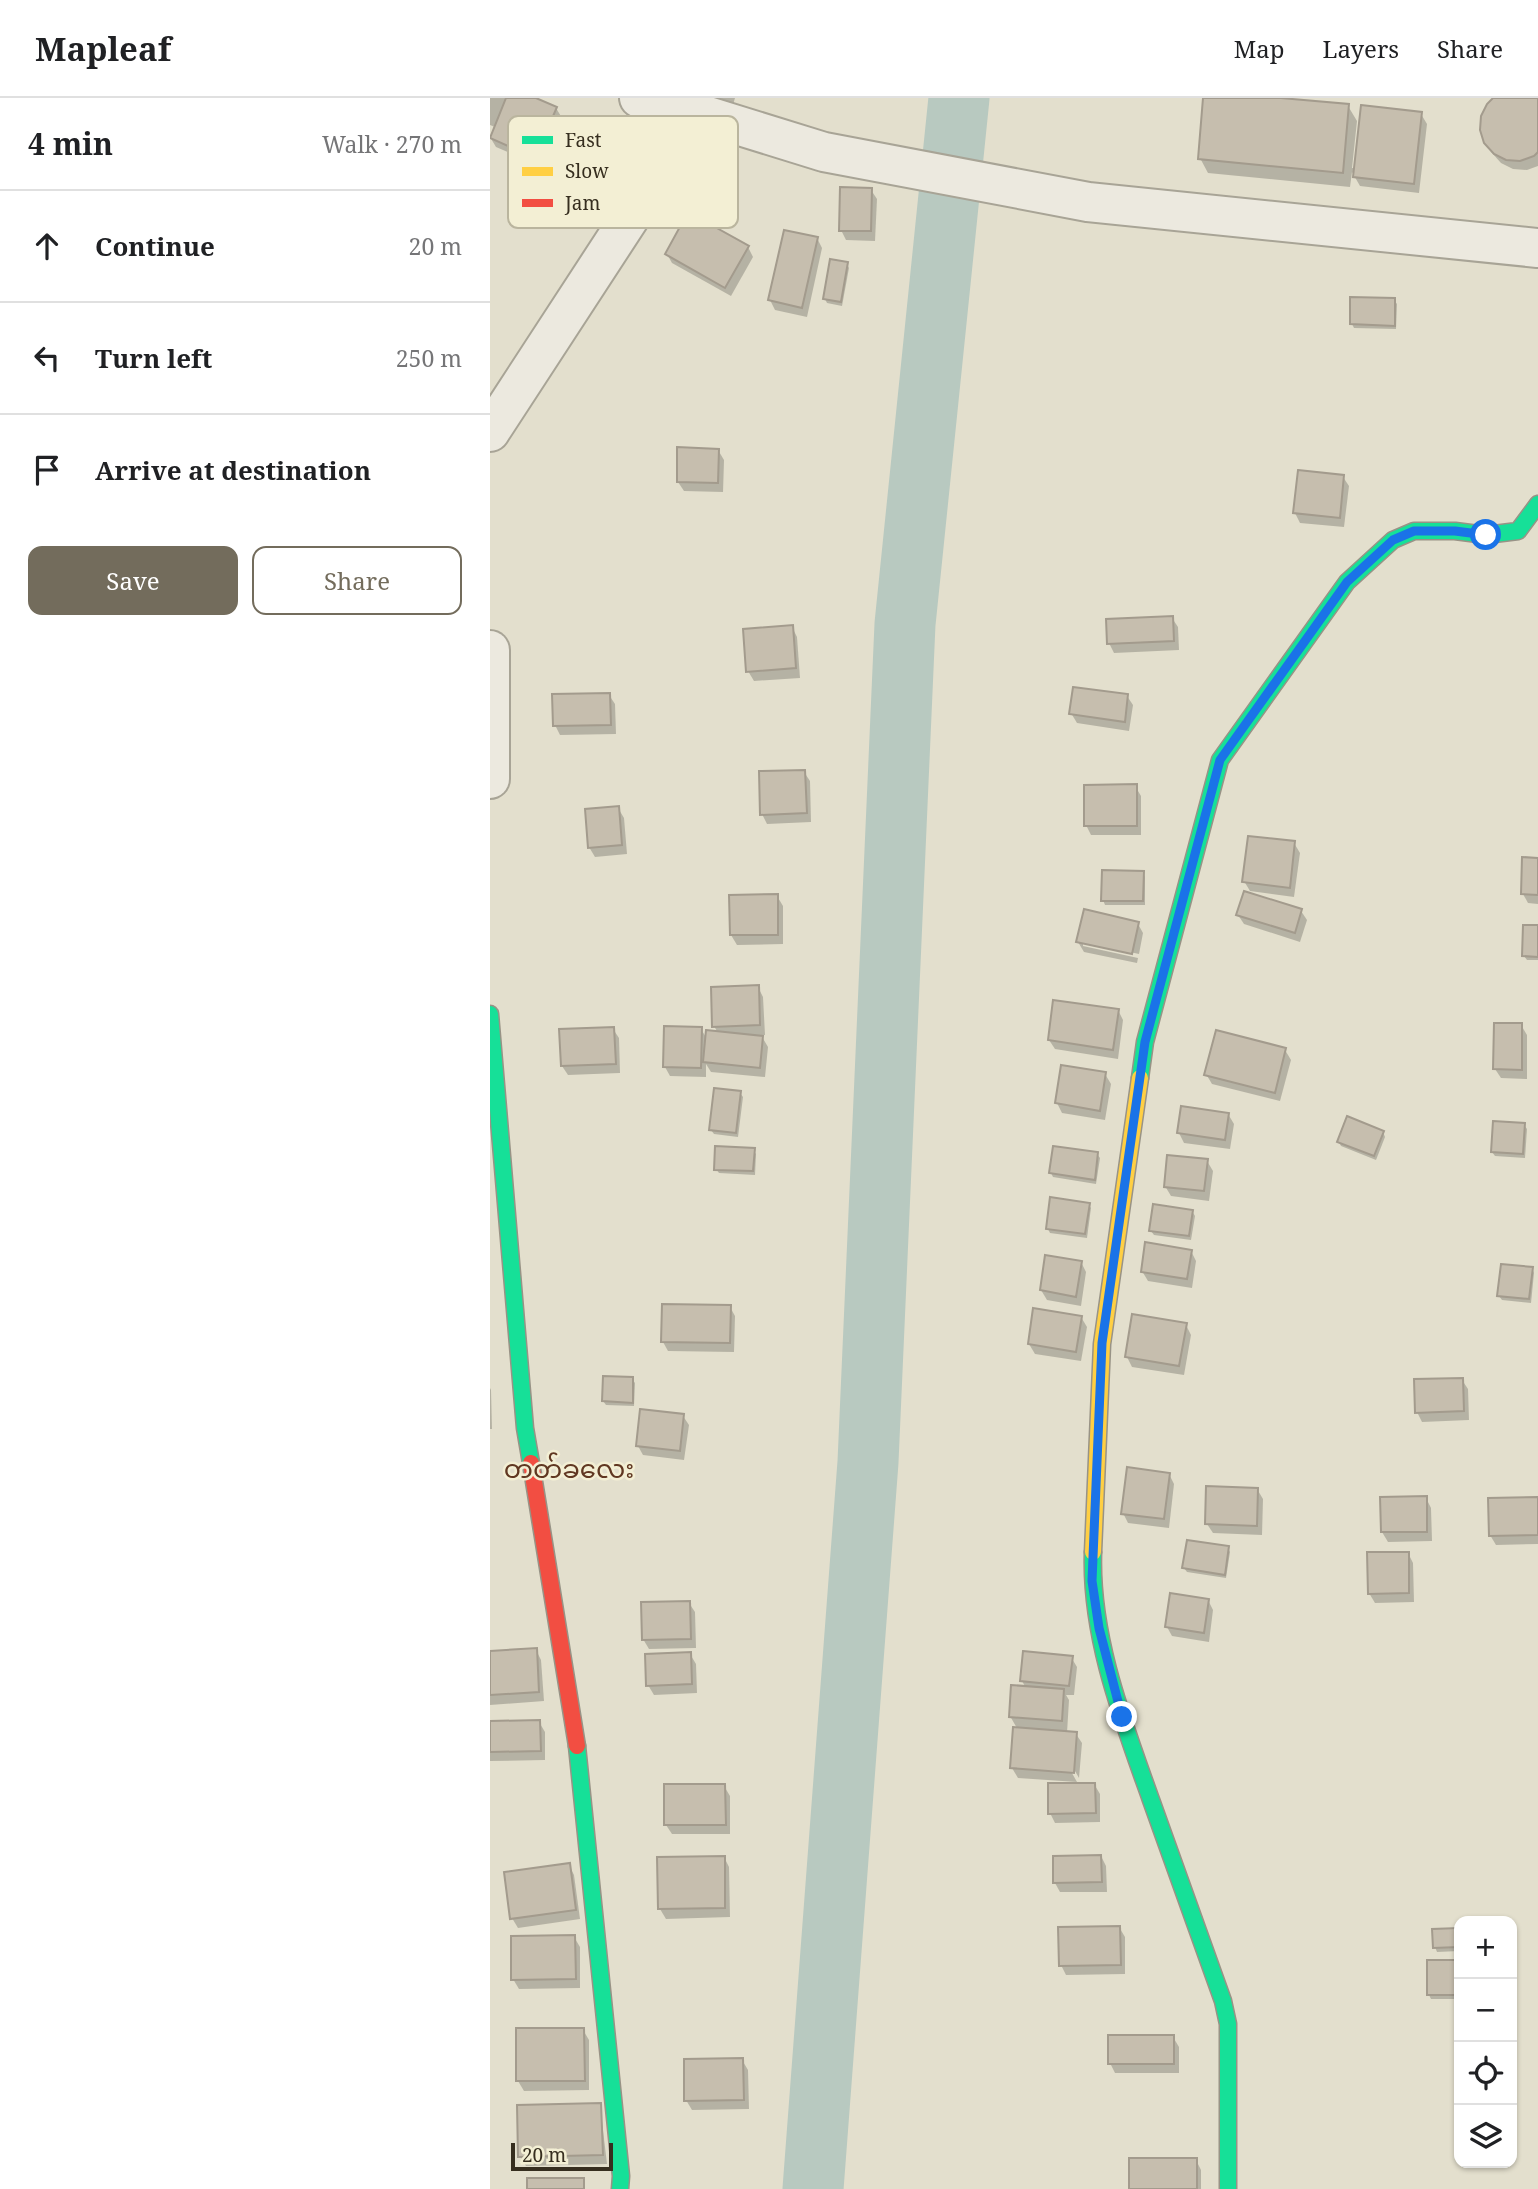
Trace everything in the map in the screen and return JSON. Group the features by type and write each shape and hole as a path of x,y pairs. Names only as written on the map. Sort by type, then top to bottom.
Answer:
{"street":[{"path":"639,98 708,116"},
{"path":"738,125 824,152 1076,199 1538,247"},
{"path":"490,432 623,228"},
{"path":"1228,2189 1228,2024 1223,2001 1122,1717 1099,1628 1092,1581 1102,1343 1145,1042 1220,760 1347,582 1393,540 1414,531 1455,531 1486,535 1518,531 1538,504"},
{"path":"490,650 490,779"},
{"path":"490,1014 525,1428 580,1762 620,2162 620,2189"}],"building":[{"path":"506,98 536,98 557,107 553,116 508,116 508,146 490,138"},
{"path":"1203,98 1281,98 1349,104 1343,173 1198,159"},
{"path":"1493,98 1538,98 1538,152 1534,156 1520,161 1506,160 1494,154 1484,143 1480,130 1481,116"},
{"path":"1361,105 1422,112 1414,184 1353,177"},
{"path":"840,187 872,188 871,231 839,231"},
{"path":"679,228 717,228 749,246 725,288 665,254"},
{"path":"784,230 818,237 802,308 768,300"},
{"path":"830,259 848,262 841,302 823,299"},
{"path":"1350,297 1395,298 1395,326 1350,324"},
{"path":"677,447 719,449 718,483 677,482"},
{"path":"1298,470 1344,475 1340,518 1293,513"},
{"path":"1173,616 1174,641 1107,644 1106,619"},
{"path":"793,625 796,668 746,672 743,629"},
{"path":"1073,687 1128,694 1125,722 1069,714"},
{"path":"610,693 611,725 553,726 552,694"},
{"path":"805,770 807,813 760,815 759,771"},
{"path":"1137,784 1137,826 1084,826 1084,785"},
{"path":"619,806 622,845 588,848 585,809"},
{"path":"1248,836 1295,841 1290,888 1242,882"},
{"path":"1522,857 1538,858 1538,895 1521,894"},
{"path":"1102,870 1144,871 1143,901 1101,901"},
{"path":"1244,891 1302,909 1295,933 1236,915"},
{"path":"778,894 778,935 730,935 729,895"},
{"path":"1084,909 1139,922 1132,954 1076,942"},
{"path":"1523,925 1538,925 1538,957 1522,956"},
{"path":"759,985 760,1025 712,1027 711,987"},
{"path":"1053,1000 1119,1009 1113,1050 1048,1040"},
{"path":"1494,1023 1522,1023 1522,1070 1493,1069"},
{"path":"664,1026 702,1027 701,1068 663,1067"},
{"path":"614,1027 616,1064 561,1066 559,1029"},
{"path":"706,1030 763,1036 760,1068 703,1062"},
{"path":"1216,1030 1286,1048 1275,1093 1204,1075"},
{"path":"1061,1065 1106,1072 1100,1111 1055,1103"},
{"path":"714,1088 741,1091 736,1133 709,1130"},
{"path":"1181,1106 1229,1113 1225,1140 1177,1133"},
{"path":"1347,1116 1384,1131 1374,1156 1337,1142"},
{"path":"1493,1121 1525,1123 1523,1154 1491,1152"},
{"path":"715,1146 755,1148 753,1171 714,1170"},
{"path":"1053,1146 1098,1152 1095,1180 1049,1173"},
{"path":"1167,1155 1208,1159 1204,1191 1164,1187"},
{"path":"1050,1197 1090,1203 1085,1234 1046,1229"},
{"path":"1153,1204 1193,1210 1189,1236 1149,1231"},
{"path":"1145,1242 1192,1250 1187,1279 1141,1272"},
{"path":"1045,1255 1082,1261 1076,1297 1040,1290"},
{"path":"1501,1264 1533,1267 1529,1299 1497,1296"},
{"path":"662,1304 731,1305 730,1343 661,1342"},
{"path":"1033,1308 1082,1316 1076,1352 1028,1344"},
{"path":"1132,1314 1187,1323 1179,1366 1125,1357"},
{"path":"603,1376 633,1377 633,1403 602,1401"},
{"path":"1463,1378 1464,1411 1415,1413 1414,1379"},
{"path":"640,1409 684,1414 680,1451 636,1446"},
{"path":"1127,1467 1170,1473 1164,1519 1121,1514"},
{"path":"1206,1486 1258,1488 1257,1526 1205,1524"},
{"path":"1427,1496 1427,1532 1381,1532 1380,1497"},
{"path":"1538,1497 1538,1535 1489,1536 1488,1498"},
{"path":"1187,1540 1229,1546 1225,1575 1182,1568"},
{"path":"1367,1552 1409,1552 1409,1593 1368,1594"},
{"path":"1170,1593 1209,1599 1204,1633 1165,1627"},
{"path":"690,1601 691,1639 642,1640 641,1602"},
{"path":"537,1648 539,1692 490,1695 490,1651"},
{"path":"1023,1651 1073,1656 1069,1686 1020,1681"},
{"path":"691,1652 692,1684 646,1686 645,1654"},
{"path":"1011,1685 1064,1689 1062,1721 1009,1717"},
{"path":"540,1720 541,1751 490,1752 490,1721"},
{"path":"1013,1727 1077,1732 1074,1773 1010,1768"},
{"path":"1048,1783 1095,1783 1096,1813 1048,1814"},
{"path":"664,1784 725,1784 726,1825 664,1825"},
{"path":"1101,1855 1102,1882 1053,1883 1053,1856"},
{"path":"725,1856 725,1908 658,1909 657,1857"},
{"path":"570,1863 576,1910 510,1919 504,1872"},
{"path":"1120,1926 1121,1965 1059,1966 1058,1927"},
{"path":"1454,1928 1454,1947 1433,1948 1432,1929"},
{"path":"575,1935 576,1979 511,1980 511,1936"},
{"path":"1427,1960 1454,1960 1454,1995 1427,1995"},
{"path":"516,2028 584,2028 585,2081 516,2081"},
{"path":"1108,2035 1174,2035 1174,2064 1108,2064"},
{"path":"743,2058 744,2100 684,2101 684,2059"},
{"path":"601,2103 603,2155 518,2157 517,2105"},
{"path":"1129,2158 1197,2158 1197,2189 1129,2189"},
{"path":"527,2178 584,2178 584,2189 527,2189"}],"waterway":[{"path":"813,2189 868,1462 905,624 959,98"}],"traffic: fast":[{"path":"1140,1078 1145,1042 1220,760 1347,582 1393,540 1414,531 1455,531 1486,535 1518,531 1538,504"},
{"path":"490,1014 525,1428 531,1463"},
{"path":"1093,1552 1097,1616 1110,1678 1223,2001 1228,2024 1228,2189"},
{"path":"577,1746 621,2176 620,2189"}],"traffic: slow":[{"path":"1093,1552 1102,1344 1140,1078"}],"traffic: jam":[{"path":"531,1463 577,1746"}],"district":[{"name":"တတ်ခလေး","path":"569,1469"}],"route":[{"path":"1122,1717 1099,1628 1092,1581 1102,1343 1145,1042 1220,760 1347,582 1393,540 1414,531 1455,531 1486,535"}]}
